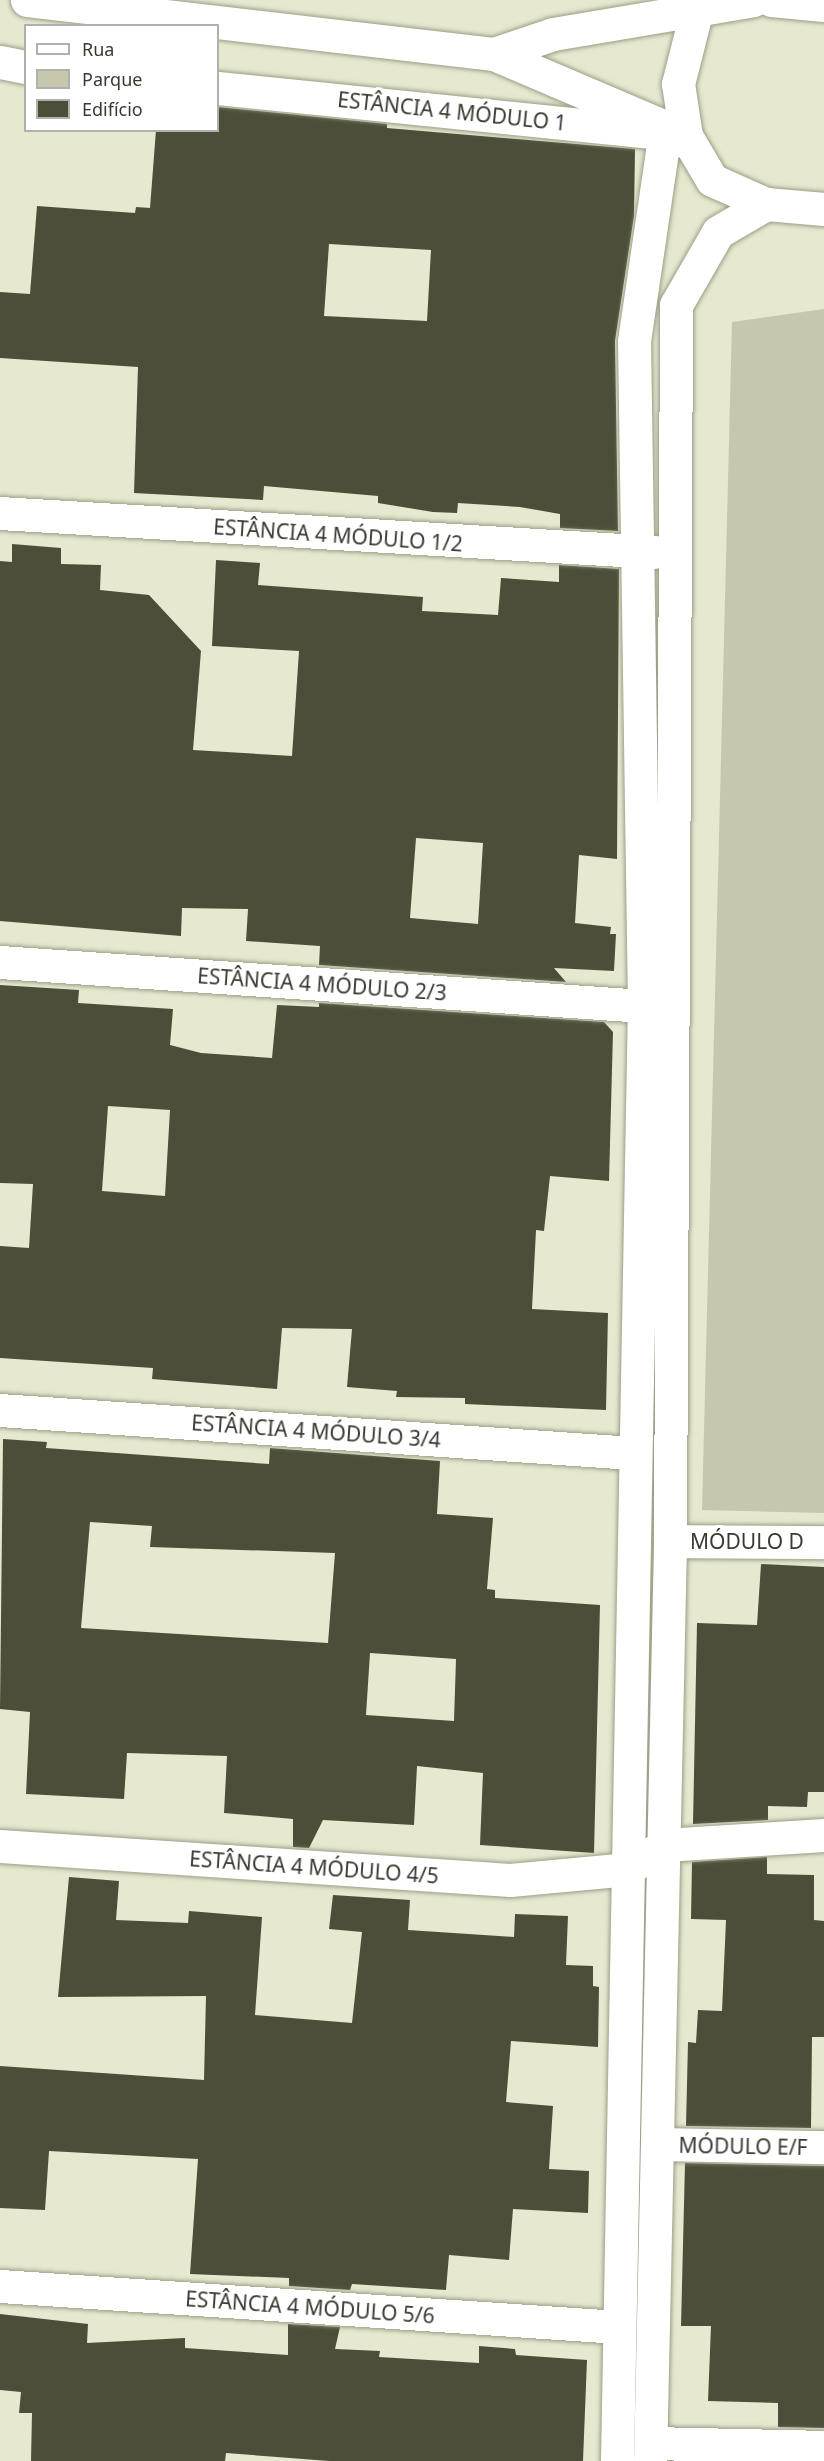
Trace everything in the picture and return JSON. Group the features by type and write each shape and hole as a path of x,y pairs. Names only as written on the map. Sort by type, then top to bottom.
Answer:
{"street":[{"path":"27,0 494,54 686,136"},
{"path":"494,54 553,34 696,13 753,0"},
{"path":"771,0 824,5"},
{"path":"696,13 678,84 686,136 712,180 766,204 824,209"},
{"path":"0,62 24,67"},
{"name":"ESTÂNCIA 4 MÓDULO 1","path":"219,88 686,136"},
{"path":"617,2461 633,1453 644,1006 633,554 634,341 663,145 686,136"},
{"path":"766,204 718,232 676,305 670,1541 661,2144 651,2452 824,2447"},
{"name":"ESTÂNCIA 4 MÓDULO 1/2","path":"0,513 633,554 675,551"},
{"name":"ESTÂNCIA 4 MÓDULO 2/3","path":"0,962 644,1006"},
{"name":"ESTÂNCIA 4 MÓDULO 3/4","path":"0,1410 633,1453"},
{"path":"633,1453 644,1467 654,1521 670,1541"},
{"name":"MÓDULO D","path":"670,1541 824,1542"},
{"path":"628,1869 664,1845 824,1835"},
{"name":"ESTÂNCIA 4 MÓDULO 4/5","path":"0,1846 510,1880 628,1869"},
{"name":"MÓDULO E/F","path":"661,2144 824,2147"},
{"name":"ESTÂNCIA 4 MÓDULO 5/6","path":"0,2286 620,2327"}],"green space":[{"path":"824,309 824,1513 702,1510 732,322"}],"building":[{"path":"219,107 387,124 387,128 635,149 634,216 615,341 618,531 560,528 560,514 520,507 458,503 457,513 433,512 378,503 378,496 264,486 263,500 134,493 138,367 0,358 0,292 30,294 37,206 135,213 136,207 150,208 156,132 219,132","holes":["329,244 431,250 427,321 324,316"]},
{"path":"12,544 61,548 61,564 101,565 100,590 149,595 201,651 193,750 292,756 299,651 212,646 216,560 260,563 258,585 423,597 422,611 498,615 501,578 559,582 559,565 619,569 617,859 579,855 575,923 611,927 610,934 616,934 614,971 554,968 566,982 319,965 320,946 246,941 248,909 182,908 181,936 0,921 0,561 12,562","holes":["416,838 483,843 478,924 410,918"]},
{"path":"0,985 79,990 78,1003 173,1009 170,1045 201,1053 272,1058 277,1005 319,1007 319,1003 604,1022 613,1032 609,1181 550,1176 544,1231 536,1230 532,1309 608,1313 606,1410 465,1404 465,1398 396,1397 397,1391 347,1387 352,1329 282,1328 277,1389 152,1379 153,1368 0,1358 0,1246 29,1248 33,1184 0,1183","holes":["108,1106 170,1110 165,1196 102,1191"]},
{"path":"3,1439 47,1442 46,1448 269,1464 270,1448 440,1461 437,1514 493,1518 487,1589 495,1590 495,1598 600,1605 594,1853 480,1845 483,1773 417,1766 414,1825 323,1820 309,1848 293,1847 293,1819 224,1813 227,1756 127,1753 124,1799 26,1794 30,1712 0,1709","holes":["90,1522 152,1526 150,1547 335,1553 328,1643 81,1628","370,1653 456,1659 454,1721 366,1715"]},
{"path":"761,1564 824,1567 824,1792 808,1792 807,1807 768,1806 768,1820 693,1824 697,1623 757,1625"},
{"path":"767,1857 767,1874 814,1875 814,1920 824,1921 824,2037 812,2037 811,2128 686,2126 688,2042 696,2043 698,2010 722,2011 726,1920 691,1919 692,1862"},
{"path":"69,1877 119,1881 116,1920 188,1923 189,1911 262,1917 255,2015 352,2023 362,1932 329,1929 333,1895 410,1900 408,1930 514,1937 515,1914 568,1916 566,1965 593,1966 593,1986 599,1987 598,2047 511,2041 506,2102 553,2106 549,2169 589,2171 588,2213 513,2209 509,2260 449,2255 446,2290 352,2284 350,2290 289,2286 289,2278 190,2274 198,2159 49,2151 45,2210 0,2208 0,2066 204,2080 206,1996 58,1997"},
{"path":"685,2163 824,2166 824,2428 778,2427 778,2403 708,2401 711,2326 681,2326"},
{"path":"0,2314 88,2324 87,2343 185,2338 185,2348 288,2355 288,2324 340,2327 335,2349 380,2351 379,2357 479,2363 479,2346 515,2349 516,2355 587,2360 583,2461 329,2461 226,2453 225,2461 31,2461 32,2413 19,2413 21,2392 0,2390"}]}
